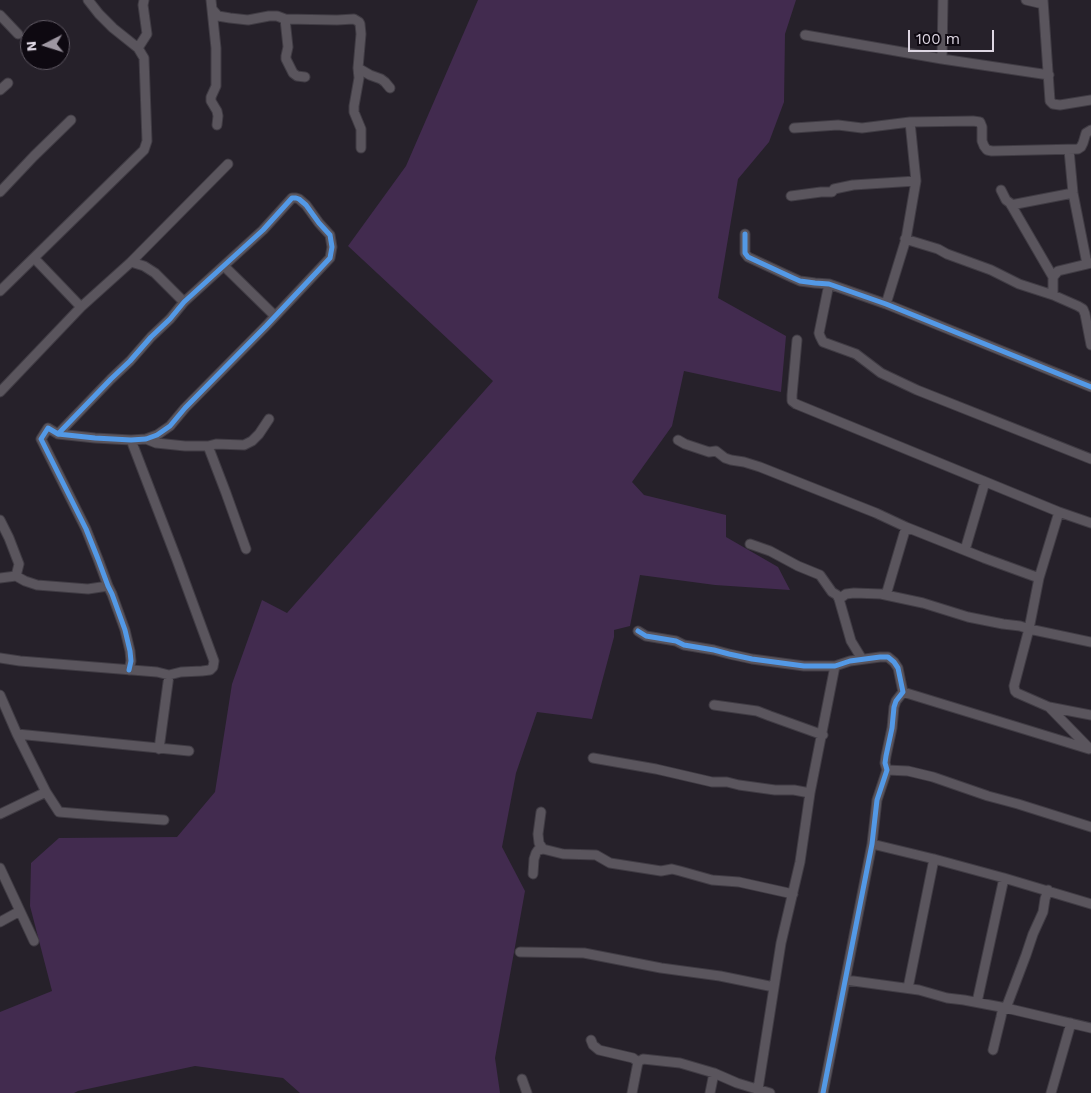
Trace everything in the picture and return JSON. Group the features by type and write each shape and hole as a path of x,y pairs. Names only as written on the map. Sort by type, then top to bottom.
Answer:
{"street":[{"path":"0,292 144,150 147,141 144,58 138,48 113,28 88,0"},
{"path":"138,48 147,34 143,6 144,0"},
{"path":"942,59 943,0"},
{"path":"1026,0 1043,2 1050,100 1053,104 1065,105 1091,100"},
{"path":"211,4 218,16 248,20 269,16 285,19 357,20 360,24 361,34 359,78 354,112 361,129 361,148"},
{"path":"211,4 216,48 216,82 211,101 217,111 217,125"},
{"path":"0,15 18,34"},
{"path":"285,19 288,47 286,59 293,73 297,76 305,77"},
{"path":"805,35 942,59 1049,75"},
{"path":"358,68 381,79 390,88"},
{"path":"0,90 8,83"},
{"path":"0,192 71,120"},
{"path":"794,128 838,125 862,128 910,122 973,121 980,122 984,146 987,150 992,151 1078,149 1084,143 1086,134 1091,130"},
{"path":"886,304 905,239 916,181 910,122"},
{"path":"1053,277 1058,271 1090,263 1073,193 1069,150"},
{"path":"0,392 81,307 131,262 228,164"},
{"path":"791,196 832,192 834,189 853,185 916,181"},
{"path":"1002,190 1006,200 1011,205 1053,277 1053,295"},
{"path":"1011,205 1073,193"},
{"path":"58,434 130,361 184,302 263,230 292,198 299,199 330,235 332,247 330,258 197,394 170,426 146,440"},
{"path":"745,234 745,253 751,259 800,281 829,284 886,304 1091,386"},
{"path":"905,239 938,249 1083,309 1091,345"},
{"path":"34,258 81,307"},
{"path":"131,262 144,266 155,273 184,302"},
{"path":"224,266 275,316"},
{"path":"829,284 819,332 823,342 856,354 881,373 917,390 1091,459"},
{"path":"798,340 792,395 792,401 796,404 1058,512 1091,523"},
{"path":"129,670 131,661 127,637 112,594 86,529 41,439 48,428 58,434 146,440 156,443 208,446 216,444 248,444 259,434 269,419"},
{"path":"0,658 157,672 169,675 181,672 210,670 212,667 214,661 131,440"},
{"path":"678,440 709,452 716,451 731,460 760,467 876,513 906,527 1039,578"},
{"path":"208,446 246,549"},
{"path":"965,550 985,482"},
{"path":"1058,512 1039,578 1029,629 1014,686 1017,693 1048,707 1091,715"},
{"path":"0,520 19,564 16,576"},
{"path":"886,595 906,527"},
{"path":"750,544 770,551 820,575 839,599 851,641 862,659"},
{"path":"0,578 16,576 37,584 88,589 108,586"},
{"path":"839,599 846,594 854,593 886,595 923,603 968,617 1020,626 1091,642"},
{"path":"638,631 646,636 676,641 684,645 804,666 835,666 850,661 880,657 888,658 898,668 903,692 894,707 886,756 887,770 877,800 872,844 823,1093"},
{"path":"758,1089 781,943 800,862 810,794 835,666"},
{"path":"159,749 169,675"},
{"path":"903,692 1090,749"},
{"path":"0,695 46,792 60,812 164,820"},
{"path":"714,705 757,711 822,735"},
{"path":"1048,707 1090,749"},
{"path":"17,734 189,752"},
{"path":"594,758 656,769 712,782 727,782 775,790 794,790 810,794"},
{"path":"887,770 933,777 988,796 1091,827"},
{"path":"0,814 46,792"},
{"path":"541,812 538,834 539,843 543,849"},
{"path":"872,844 1048,890 1091,904"},
{"path":"533,874 536,853 538,850 543,849 562,854 596,855 610,862 661,872 672,869 712,880 739,882 793,894"},
{"path":"908,988 934,859"},
{"path":"0,868 34,941"},
{"path":"977,1002 1004,878"},
{"path":"993,1050 1000,1017 1006,1008 1043,912 1048,890"},
{"path":"0,922 20,910"},
{"path":"520,952 584,953 774,987"},
{"path":"846,980 908,988 1091,1028"},
{"path":"1051,1093 1071,1024"},
{"path":"591,1040 593,1045 599,1050 633,1058 638,1062"},
{"path":"638,1062 646,1059 680,1063 770,1093"},
{"path":"632,1093 638,1062"},
{"path":"710,1093 714,1073"},
{"path":"522,1079 527,1093"}],"shaded area":[{"path":"478,0 796,0 785,34 784,102 769,142 738,179 718,298 786,336 781,392 684,371 672,426 632,482 644,495 726,515 726,537 778,567 790,590 715,585 640,575 630,626 614,630 614,637 592,719 537,712 516,773 502,847 525,891 495,1058 500,1093 300,1093 283,1078 195,1066 74,1093 0,1093 0,1012 52,991 30,906 31,863 59,838 177,837 215,792 232,684 262,600 287,613 493,381 348,246 406,166"}],"cycle path":[{"path":"58,434 130,361 184,302 263,230 292,198 299,199 306,205 330,235 332,247 330,258 185,408 170,426 157,435 146,439 95,438 58,434 48,428 41,439 86,529 112,594 125,630 130,651 131,661 129,670"},
{"path":"745,234 745,253 748,257 800,281 829,284 886,304 1091,387"},
{"path":"638,631 646,636 752,659 804,666 835,666 850,661 888,657 898,668 903,692 894,707 885,763 887,770 877,800 872,844 823,1093"}]}
